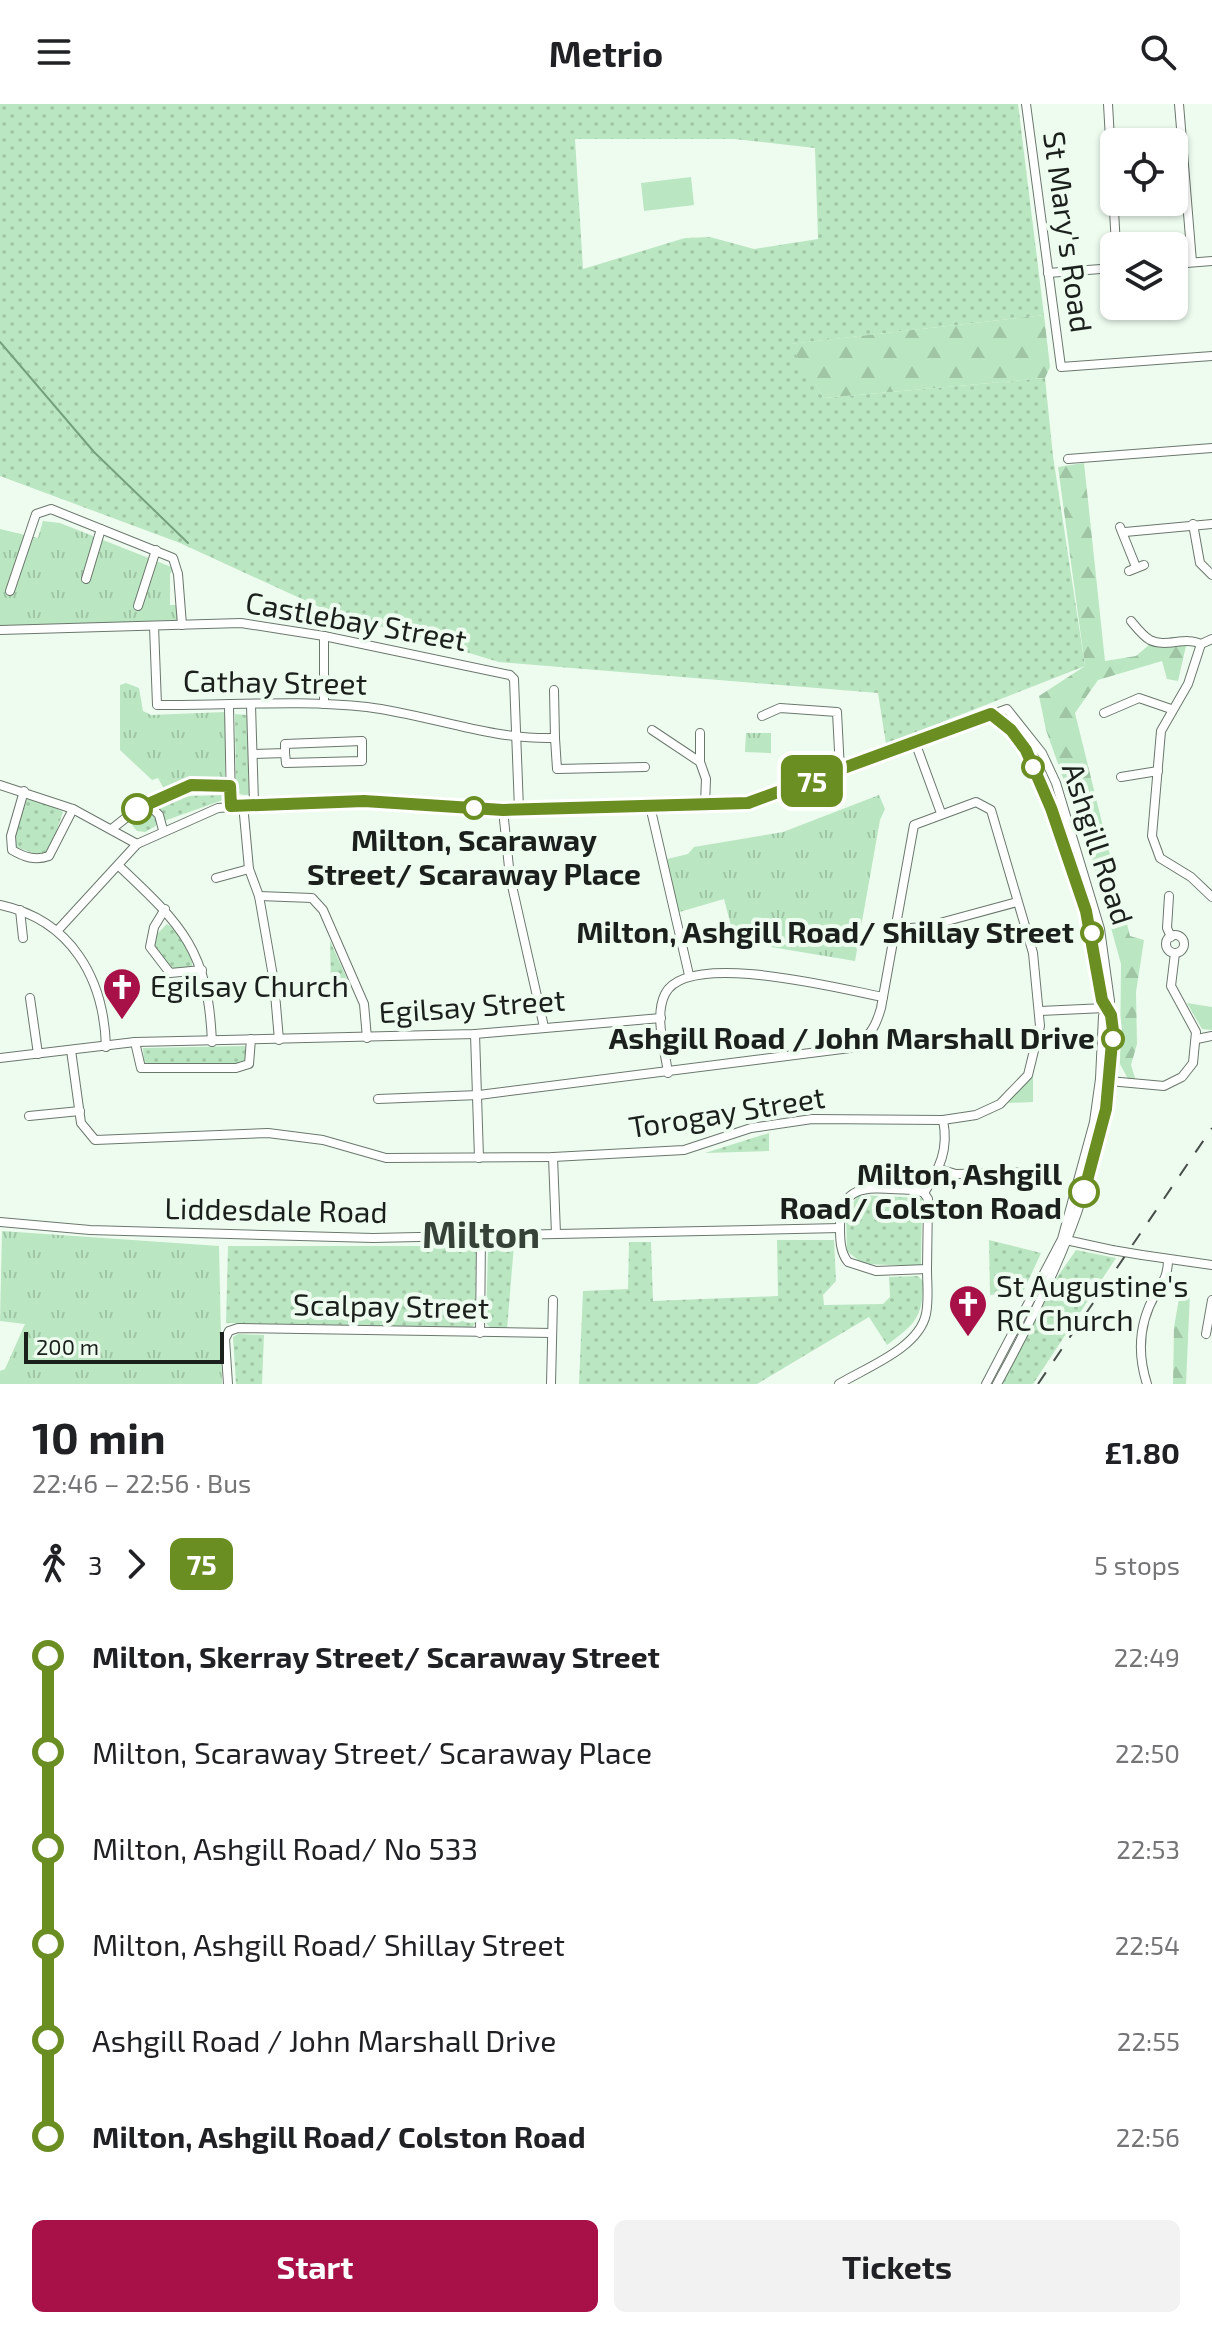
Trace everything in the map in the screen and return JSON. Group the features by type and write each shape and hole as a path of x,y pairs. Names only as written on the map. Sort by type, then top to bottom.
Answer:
{"street":[{"name":"St Mary's Road","path":"1026,104 1061,367 1212,356"},
{"path":"1108,104 1115,232"},
{"path":"1179,104 1192,262"},
{"path":"1188,262 1212,261"},
{"path":"1048,273 1100,269"},
{"path":"1068,459 1212,448"},
{"path":"10,591 36,514 51,509 173,558 178,574 182,625"},
{"path":"1193,524 1200,563 1212,575"},
{"path":"1137,568 1122,529 1212,524"},
{"path":"86,579 101,529"},
{"path":"138,606 156,550"},
{"path":"1131,621 1150,640 1167,643 1194,640 1201,644"},
{"name":"Castlebay Street","path":"0,630 241,623 324,636 510,675 514,679 516,739"},
{"name":"Cathay Street","path":"154,626 157,705 324,704 413,715 516,739 555,738"},
{"path":"324,636 324,704"},
{"path":"1212,639 1201,644 1188,684 1161,731 1152,836 1156,852 1212,897"},
{"path":"554,690 557,769 645,767"},
{"path":"1104,713 1139,698 1171,709"},
{"path":"251,705 254,803"},
{"path":"229,706 231,806"},
{"path":"762,716 780,708 837,712 840,770"},
{"name":"Ashgill Road","path":"991,714 1007,709 1042,753 1056,783 1100,929 1109,984 1110,1001 1105,1008"},
{"path":"58,930 137,844 163,830 231,806 384,801 503,810 754,802 991,714"},
{"name":"Ashgill Road","path":"986,1384 1066,1240 1094,1122 1105,1008 1089,921 1051,808 1026,750 1011,730 991,714"},
{"path":"652,730 700,762"},
{"path":"700,733 700,762 706,779 705,804"},
{"path":"516,739 519,809"},
{"path":"362,741 362,761 286,763 285,753 285,744 362,741"},
{"path":"378,1099 479,1095 668,1073 850,1048 867,1039 875,1028 883,997 911,831 918,822 941,813 915,742"},
{"path":"826,752 839,753"},
{"path":"253,754 285,753"},
{"path":"1121,777 1158,771"},
{"path":"0,785 73,809 113,828 137,844"},
{"path":"113,828 148,804 191,785 230,786"},
{"path":"24,791 11,836 12,850 22,856 40,860 49,856 73,809"},
{"name":"Torogay Street","path":"71,1050 80,1111 86,1133 95,1140 268,1133 323,1140 386,1158 553,1157 684,1150 751,1128 812,1119 943,1120 976,1115 1000,1104 1020,1085 1035,1057 1040,1011 1033,953 988,806 976,802 941,813"},
{"path":"148,804 159,815 163,830"},
{"path":"243,804 249,869 259,896 274,982 279,1040"},
{"path":"650,806 689,975"},
{"path":"503,810 510,877 544,1027"},
{"path":"119,866 165,909 186,934 207,982 212,1042"},
{"path":"216,878 249,869"},
{"path":"259,896 312,898 323,910 364,1004 367,1038"},
{"path":"1109,1081 1154,1086 1173,1083 1193,1063 1197,1039 1171,986 1175,953 1167,947 1171,937 1167,928 1169,896"},
{"path":"895,929 925,927 1017,902"},
{"path":"0,905 20,910 58,930 82,957 97,987 105,1015 106,1047"},
{"path":"165,909 154,927 150,947 159,962 170,973 202,970"},
{"path":"20,910 23,938"},
{"path":"668,1073 661,1018 664,996 672,983 689,975 714,972 772,977 883,997"},
{"path":"30,998 38,1054"},
{"path":"1040,1011 1105,1008"},
{"name":"Ashgill Road","path":"997,1384 1066,1240 1098,1145 1109,1081 1113,1031 1111,1015 1105,1008"},
{"name":"Egilsay Street","path":"0,1058 135,1042 475,1034 661,1018"},
{"path":"475,1034 479,1158"},
{"path":"1197,1039 1212,1036"},
{"path":"135,1042 141,1068 236,1068 249,1064 251,1039"},
{"path":"29,1116 80,1111"},
{"path":"924,1193 939,1169 946,1145 943,1120"},
{"path":"553,1157 556,1234"},
{"path":"939,1169 956,1174 1036,1172"},
{"path":"839,1384 907,1343 917,1333 926,1316 927,1269 928,1199 924,1193 916,1190 853,1192 842,1202 841,1251 854,1266 876,1271 927,1269"},
{"name":"Liddesdale Road","path":"0,1222 226,1235 481,1237 840,1228"},
{"path":"480,1333 481,1237"},
{"path":"1066,1240 1212,1265"},
{"path":"1147,1384 1138,1350 1156,1294 1168,1275 1168,1259"},
{"path":"551,1384 553,1300"},
{"path":"1206,1334 1212,1300"},
{"name":"Scalpay Street","path":"228,1384 225,1339 229,1331 238,1328 552,1333"}],"green space":[{"path":"0,104 1018,104 1044,315 790,344 824,398 1045,378 1053,456 1085,666 886,744 878,693 499,662 326,610 180,543 0,476","holes":["575,139 734,139 815,148 818,239 754,249 710,237 685,238 583,269"]},
{"path":"691,177 694,205 644,211 641,183"},
{"path":"1044,315 1050,367 1045,378 824,398 789,344"},
{"path":"1084,463 1105,661 1136,656 1150,644 1186,646 1178,681 1167,679 1162,661 1098,680 1075,713 1130,936 1144,940 1136,992 1137,1044 1131,1065 1136,1081 1128,1079 1120,1064 1121,964 1092,859 1046,730 1039,696 1085,666 1058,467"},
{"path":"43,521 60,523 174,568 170,574 170,605 176,605 178,620 0,627 0,529 38,538"},
{"path":"126,683 139,688 143,711 151,715 225,712 225,781 164,789 158,778 152,780 120,750 120,685"},
{"path":"235,714 247,715 249,795 236,794"},
{"path":"746,733 771,733 771,753 745,752"},
{"path":"225,795 223,800 164,821 163,812 155,807 189,796"},
{"path":"879,795 885,809 880,820 855,961 735,941 724,899 676,913 663,860 688,854 694,847 783,832"},
{"path":"27,799 45,802 63,812 51,847 42,856 16,847 15,836"},
{"path":"147,812 158,819 156,826 145,832 137,831 132,825"},
{"path":"167,924 185,943 192,968 171,970 155,946 157,934"},
{"path":"330,941 350,985 331,985"},
{"path":"1187,1003 1212,1007 1212,1030 1202,1029"},
{"path":"245,1046 246,1060 241,1065 149,1065 144,1062 143,1048"},
{"path":"1033,1074 1033,1102 1008,1103"},
{"path":"769,1133 769,1151 705,1153"},
{"path":"859,1195 922,1198 921,1266 863,1264 847,1251 846,1211"},
{"path":"2,1231 219,1246 222,1384 0,1384 0,1371 5,1369 25,1324 0,1321"},
{"path":"777,1240 834,1240 836,1281 823,1295 824,1305 883,1304 890,1297 889,1277 918,1276 923,1281 923,1294 916,1319 887,1345 869,1317 757,1384 579,1384 583,1291 628,1289 629,1242 651,1242 653,1301 778,1296"},
{"path":"989,1240 1041,1253 1024,1290 990,1295"},
{"path":"492,1245 514,1245 507,1329 492,1329 486,1323 488,1248"},
{"path":"228,1246 471,1246 476,1249 475,1324 471,1328 226,1323"},
{"path":"1076,1250 1116,1258 1033,1384 1001,1384 1056,1279"},
{"path":"1180,1293 1190,1293 1186,1384 1173,1384 1174,1327"},
{"path":"238,1334 264,1335 262,1384 236,1384 233,1337"}],"waterway":[{"path":"0,342 94,452 188,543"}],"railway":[{"path":"1038,1384 1212,1128"}],"bus line":[{"name":"75","path":"137,809 191,785 230,786 231,806 328,800 503,810 748,803 991,714 1011,730 1026,750 1051,808 1095,942 1102,1000 1111,1015 1112,1056 1106,1109 1084,1192"}],"place":[{"name":"Milton, Scaraway Street/ Scaraway Place","path":"474,808"},
{"name":"Milton, Ashgill Road/ Shillay Street","path":"1092,933"},
{"name":"Egilsay Church","path":"122,1021"},
{"name":"Ashgill Road / John Marshall Drive","path":"1113,1039"},
{"name":"Milton, Ashgill Road/ Colston Road","path":"1084,1192"},
{"name":"St Augustine's RC Church","path":"968,1338"}],"district":[{"name":"Milton","path":"481,1235"}]}
